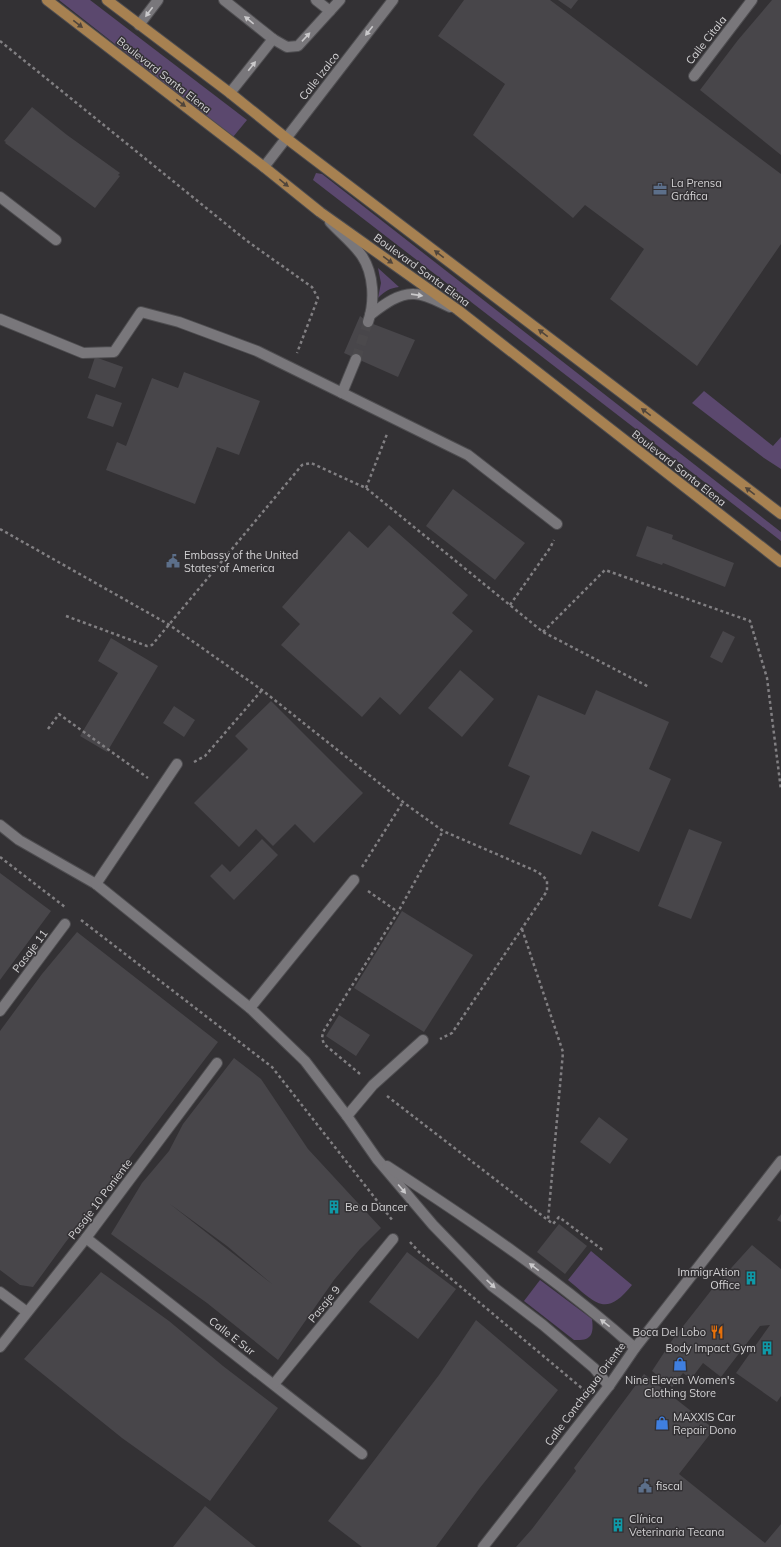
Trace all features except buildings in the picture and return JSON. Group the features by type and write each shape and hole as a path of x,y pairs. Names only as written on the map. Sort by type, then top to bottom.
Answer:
{"main road":[{"name":"Boulevard Santa Elena","path":"47,0 320,212 458,310 781,562"},
{"name":"Boulevard Santa Elena","path":"108,0 230,93 286,138 781,514"}],"street":[{"path":"139,25 158,0"},
{"path":"224,0 273,40 288,47 298,46 340,0"},
{"path":"316,0 330,11"},
{"name":"Calle Izalco","path":"264,167 393,0"},
{"name":"Calle Citala","path":"694,76 752,0"},
{"path":"230,93 273,40"},
{"path":"0,197 56,240"},
{"path":"320,212 362,256 372,285 369,319 391,300 403,295 414,294 427,297 458,310"},
{"path":"0,320 83,353 114,352 141,312 179,322 257,351 468,455 557,524"},
{"path":"342,393 356,359"},
{"path":"96,884 177,764"},
{"path":"0,825 19,840 96,884 250,1008 305,1061 347,1116 377,1159 433,1225 492,1286 543,1325 594,1368 609,1386"},
{"path":"250,1008 354,880"},
{"name":"Pasaje 11","path":"0,1011 64,924"},
{"path":"347,1116 373,1085 424,1040"},
{"name":"Pasaje 10 Poniente","path":"0,1347 86,1238 217,1063"},
{"path":"377,1159 449,1206 513,1252 612,1328 635,1348"},
{"name":"Calle Conchagua Oriente","path":"483,1547 609,1386 635,1348 781,1161"},
{"name":"Calle E Sur","path":"86,1238 362,1454"},
{"name":"Pasaje 9","path":"274,1384 393,1239"},
{"path":"0,1292 27,1312"}],"path":[{"path":"0,41 247,241 312,287 318,298 292,368"},
{"path":"366,488 393,418"},
{"path":"66,616 147,646 152,645 302,465 311,463 366,488 543,632 649,687"},
{"path":"510,605 550,548 556,536 557,524"},
{"path":"0,529 168,624 262,690 403,802 443,831 538,872 547,880 547,891 452,1033 441,1039 424,1040"},
{"path":"543,632 605,570 750,621 767,678 781,790"},
{"path":"177,764 183,761 192,763 205,756 262,690"},
{"path":"48,729 59,714 161,788"},
{"path":"398,912 354,880 403,802"},
{"path":"443,831 398,912 323,1032 322,1038 324,1044 373,1085 553,1224 559,1217 604,1251"},
{"path":"0,857 68,909"},
{"path":"80,919 272,1067 395,1223"},
{"path":"522,928 563,1052 548,1220"},
{"path":"409,1241 419,1252 583,1388 596,1401"}],"shaded area":[{"path":"59,0 90,0 247,120 233,137"},
{"path":"316,173 322,174 781,532 781,541 313,180"},
{"path":"378,268 399,287 388,290 378,298 381,283"},
{"path":"704,391 773,446 781,437 781,469 764,458 692,403"},
{"path":"591,1251 632,1285 614,1302 600,1304 568,1280"},
{"path":"540,1280 592,1319 592,1333 588,1338 574,1340 524,1301"}],"tunnel":[{"path":"356,359 368,322"}],"place":[{"name":"La Prensa Gráfica","path":"660,189"},
{"name":"Embassy of the United States of America","path":"173,561"},
{"name":"Be a Dancer","path":"334,1207"},
{"name":"ImmigrAtion Office","path":"751,1278"},
{"name":"Boca Del Lobo","path":"717,1332"},
{"name":"Body Impact Gym","path":"767,1348"},
{"name":"Nine Eleven Women's Clothing Store","path":"680,1364"},
{"name":"MAXXIS Car Repair Dono","path":"662,1423"},
{"name":"fiscal","path":"645,1486"},
{"name":"Clínica Veterinaria Tecana","path":"618,1525"}]}
